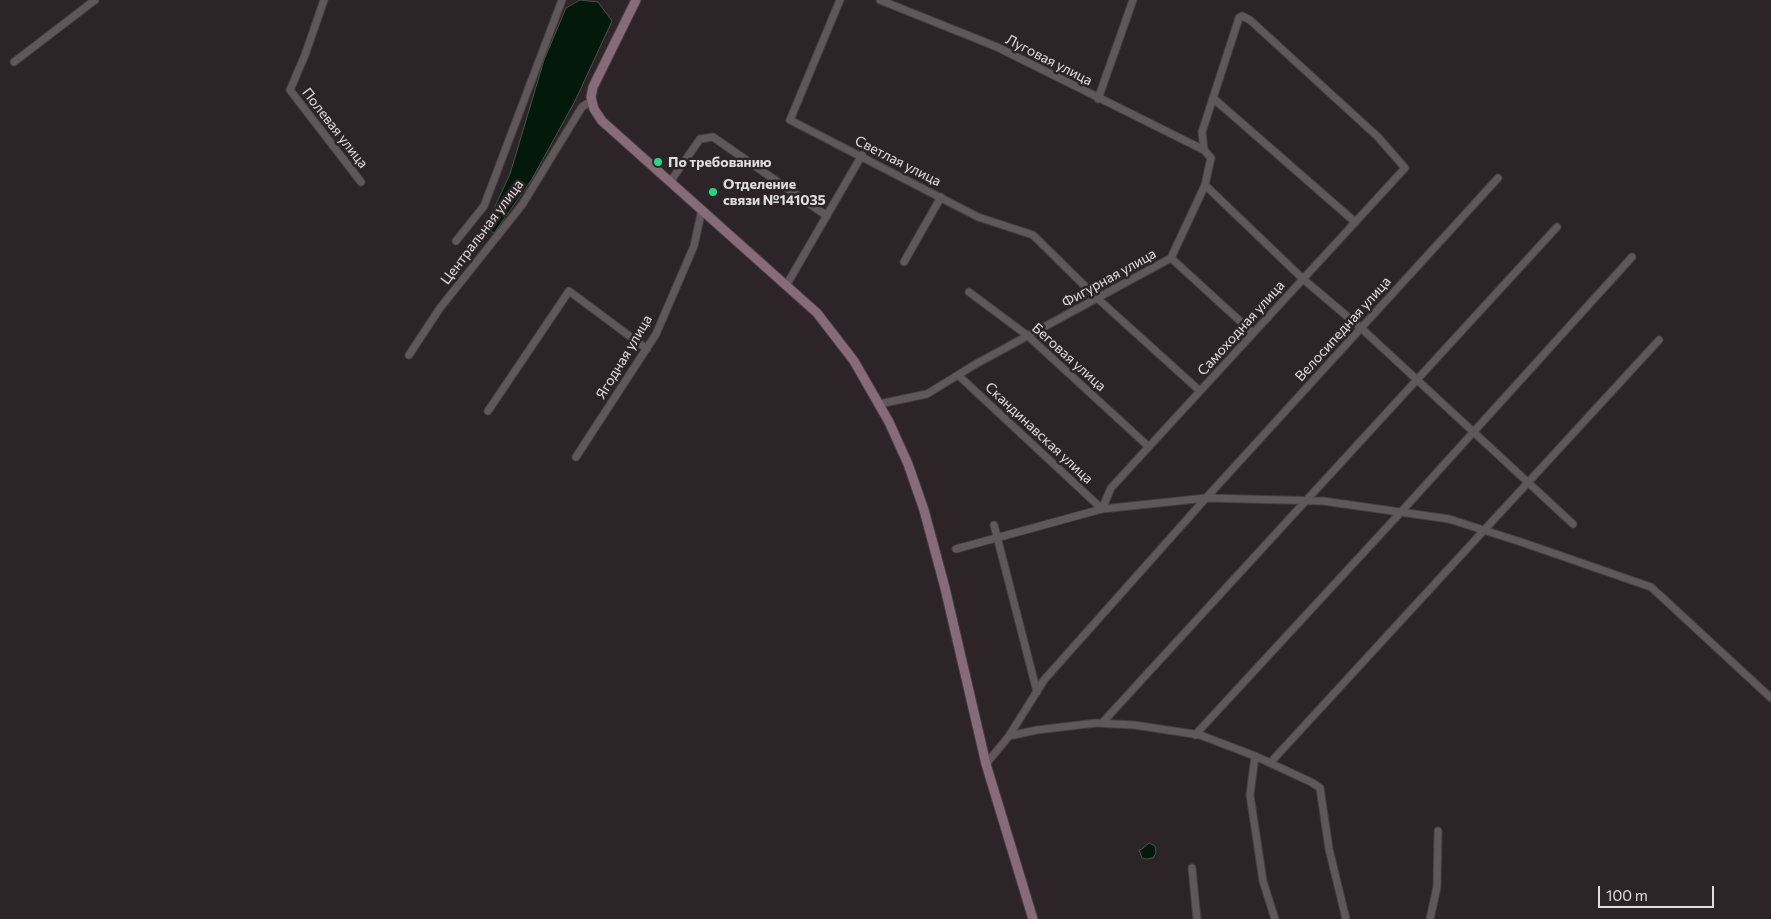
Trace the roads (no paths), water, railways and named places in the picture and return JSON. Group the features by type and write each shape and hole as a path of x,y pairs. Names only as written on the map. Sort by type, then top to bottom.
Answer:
{"street":[{"path":"14,62 95,0"},
{"name":"Полевая улица","path":"324,0 305,55 290,90 361,182"},
{"path":"456,241 484,206 562,0"},
{"path":"636,0 595,82 592,101 602,121 787,284 835,333 879,404 898,440 917,486 945,588 986,764 1033,919"},
{"name":"Светлая улица","path":"840,0 790,120 862,155 978,216 1033,235 1097,298 1200,391"},
{"name":"Луговая улица","path":"880,0 997,47 1098,99 1204,150"},
{"path":"1098,99 1134,0"},
{"name":"Фигурная улица","path":"879,404 927,394 958,375 1171,258 1205,185 1211,158 1204,150 1202,132 1242,16 1250,20 1378,137 1405,168"},
{"path":"1213,98 1355,222"},
{"name":"Центральная улица","path":"409,355 440,308 522,205 582,107 592,101"},
{"path":"670,182 700,139 712,137 827,216"},
{"path":"787,284 862,155"},
{"name":"Самоходная улица","path":"1102,509 1111,488 1405,168"},
{"name":"Велосипедная улица","path":"986,764 1009,736 1044,680 1206,498 1498,178"},
{"path":"1205,185 1303,279 1361,328 1573,524"},
{"path":"904,262 941,196"},
{"name":"Ягодная улица","path":"576,457 647,349 694,246 702,209"},
{"path":"1102,724 1557,227"},
{"path":"1196,734 1401,512 1632,257"},
{"path":"1171,258 1252,333"},
{"path":"488,411 569,291 647,349"},
{"name":"Беговая улица","path":"969,292 1028,336 1149,446"},
{"path":"1270,763 1659,340"},
{"name":"Скандинавская улица","path":"958,375 1102,509"},
{"path":"956,549 1102,509 1206,498 1307,500 1449,519 1651,588 1771,698"},
{"path":"994,525 1037,692"},
{"path":"1009,736 1037,730 1102,724 1134,724 1196,734 1255,756 1320,788 1329,850 1346,919"},
{"path":"1255,756 1250,795 1263,881 1275,919"},
{"path":"1430,919 1437,886 1438,831"},
{"path":"1192,868 1197,919"}],"place":[{"name":"По требованию","path":"658,162"},
{"name":"Отделение связи №141035","path":"713,192"}]}
